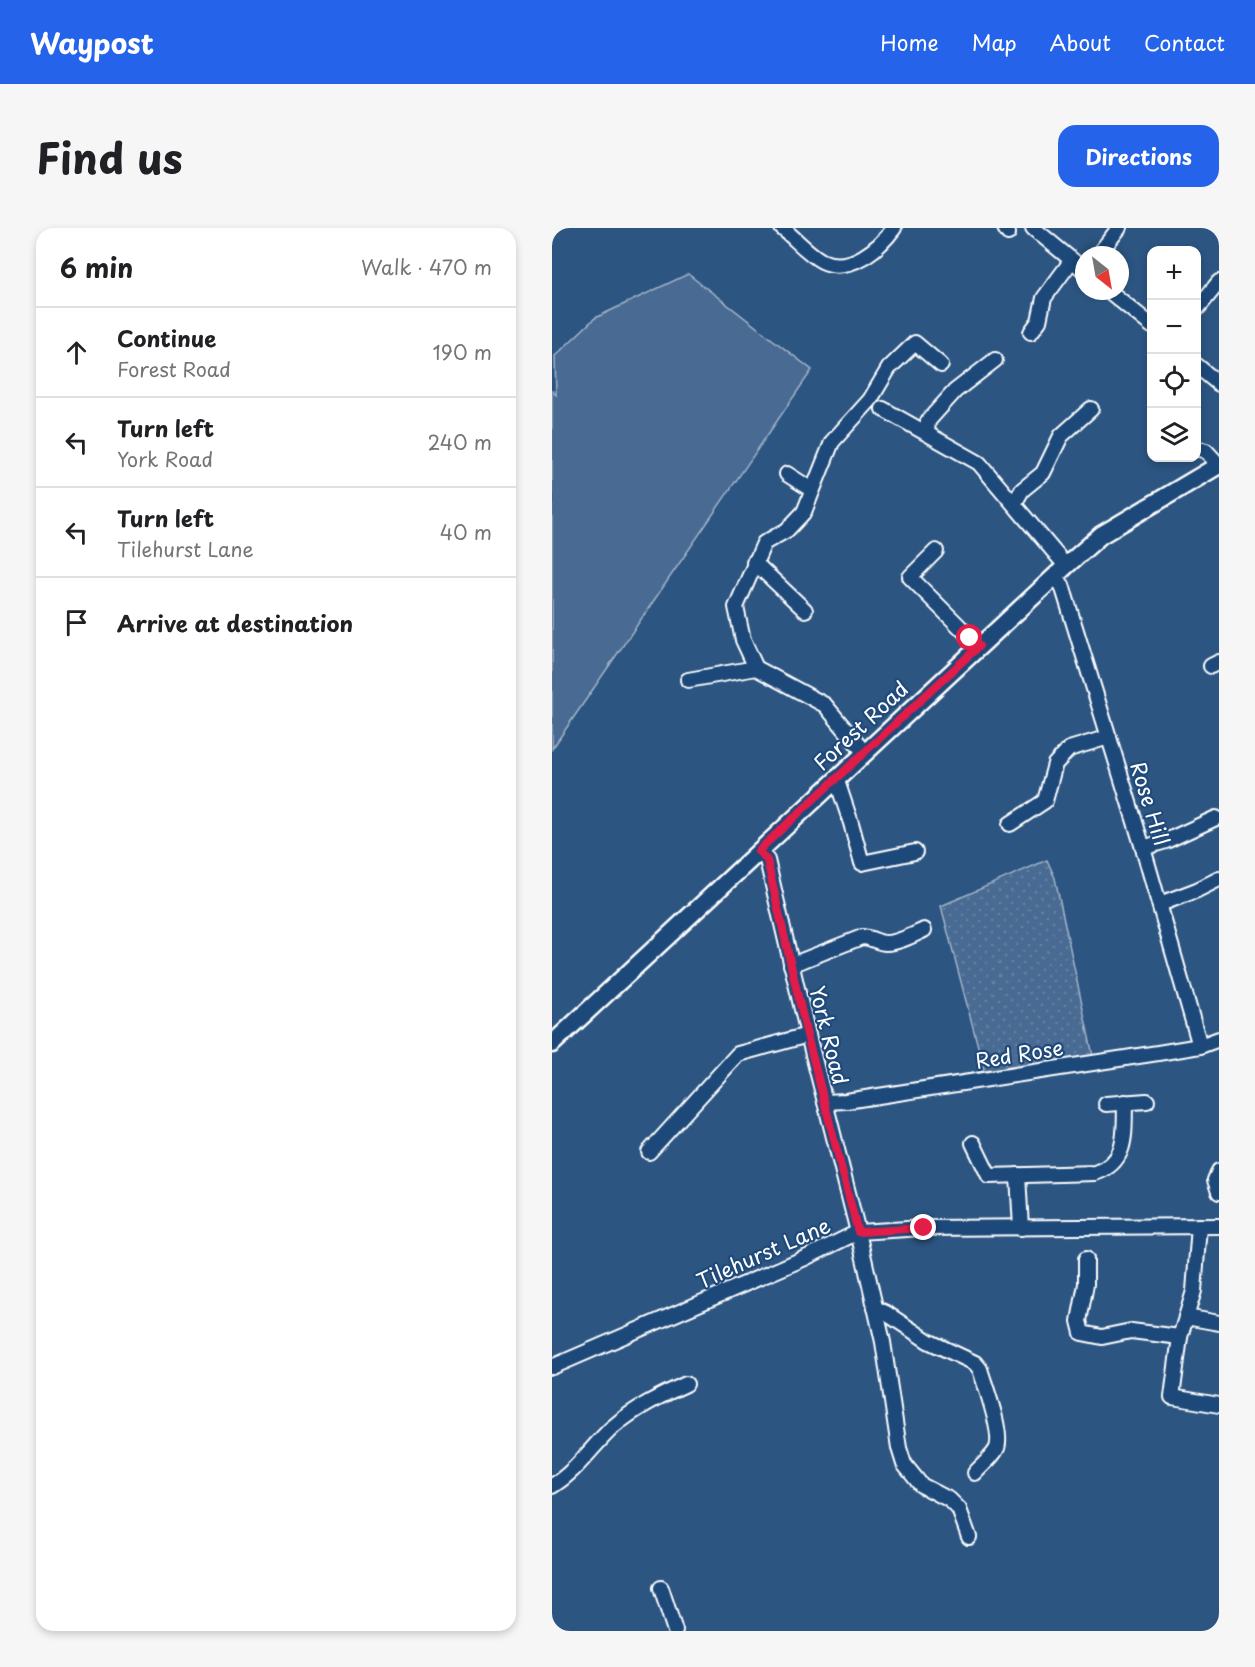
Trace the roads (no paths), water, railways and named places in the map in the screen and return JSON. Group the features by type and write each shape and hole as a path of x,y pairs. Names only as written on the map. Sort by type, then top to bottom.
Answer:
{"main road":[{"name":"Forest Road","path":"552,1044 864,752 1101,535 1219,465"}],"street":[{"path":"782,228 821,261 837,266 854,263 868,254 894,228"},
{"path":"1033,228 1075,262"},
{"path":"1105,246 1119,228"},
{"path":"1031,332 1039,321 1044,298 1072,260"},
{"path":"1201,305 1219,282"},
{"path":"1121,300 1147,322"},
{"path":"864,752 825,705 756,668 743,640 736,607 764,543 787,530 804,512 832,442 870,400 889,368 915,343 941,365"},
{"path":"927,433 928,421 956,391 995,360"},
{"path":"1201,368 1219,384"},
{"name":"Rose Hill","path":"883,409 979,463 1014,504 1060,571 1062,585 1160,904 1200,1046"},
{"path":"1014,504 1022,490 1043,473 1061,436 1091,409"},
{"path":"1201,449 1206,451 1219,465"},
{"path":"787,474 812,490"},
{"path":"936,551 910,577 979,646"},
{"path":"754,562 805,610"},
{"path":"688,680 756,668"},
{"path":"1010,824 1045,801 1055,764 1069,749 1109,737"},
{"path":"836,778 852,823 862,863 915,852"},
{"path":"1143,848 1166,841 1216,818"},
{"name":"York Road","path":"758,851 767,860 807,1035 858,1232 882,1342 899,1448 904,1464 921,1485 950,1500 959,1509 969,1537"},
{"path":"1160,904 1219,879"},
{"path":"791,965 862,937 888,944 924,930"},
{"path":"649,1152 738,1054 807,1035"},
{"name":"Red Rose","path":"825,1102 846,1101 1200,1046 1219,1039"},
{"path":"829,1121 846,1101"},
{"path":"1106,1104 1147,1101"},
{"path":"973,1143 988,1176 1095,1173 1105,1170 1118,1159 1123,1140 1125,1102"},
{"path":"1219,1171 1215,1180 1219,1192"},
{"path":"1018,1175 1021,1228"},
{"path":"1198,1226 1194,1290 1180,1337 1172,1397 1219,1405"},
{"name":"Tilehurst Lane","path":"552,1366 806,1258 858,1232 924,1228 1219,1226"},
{"path":"1086,1259 1086,1284 1079,1321 1082,1333 1102,1337 1131,1331 1180,1337"},
{"path":"875,1308 928,1341 975,1363 980,1369 994,1414 998,1440 992,1455 975,1473"},
{"path":"1186,1317 1219,1323"},
{"path":"552,1486 585,1458 613,1428 641,1407 686,1384"},
{"path":"661,1588 675,1631"}]}
